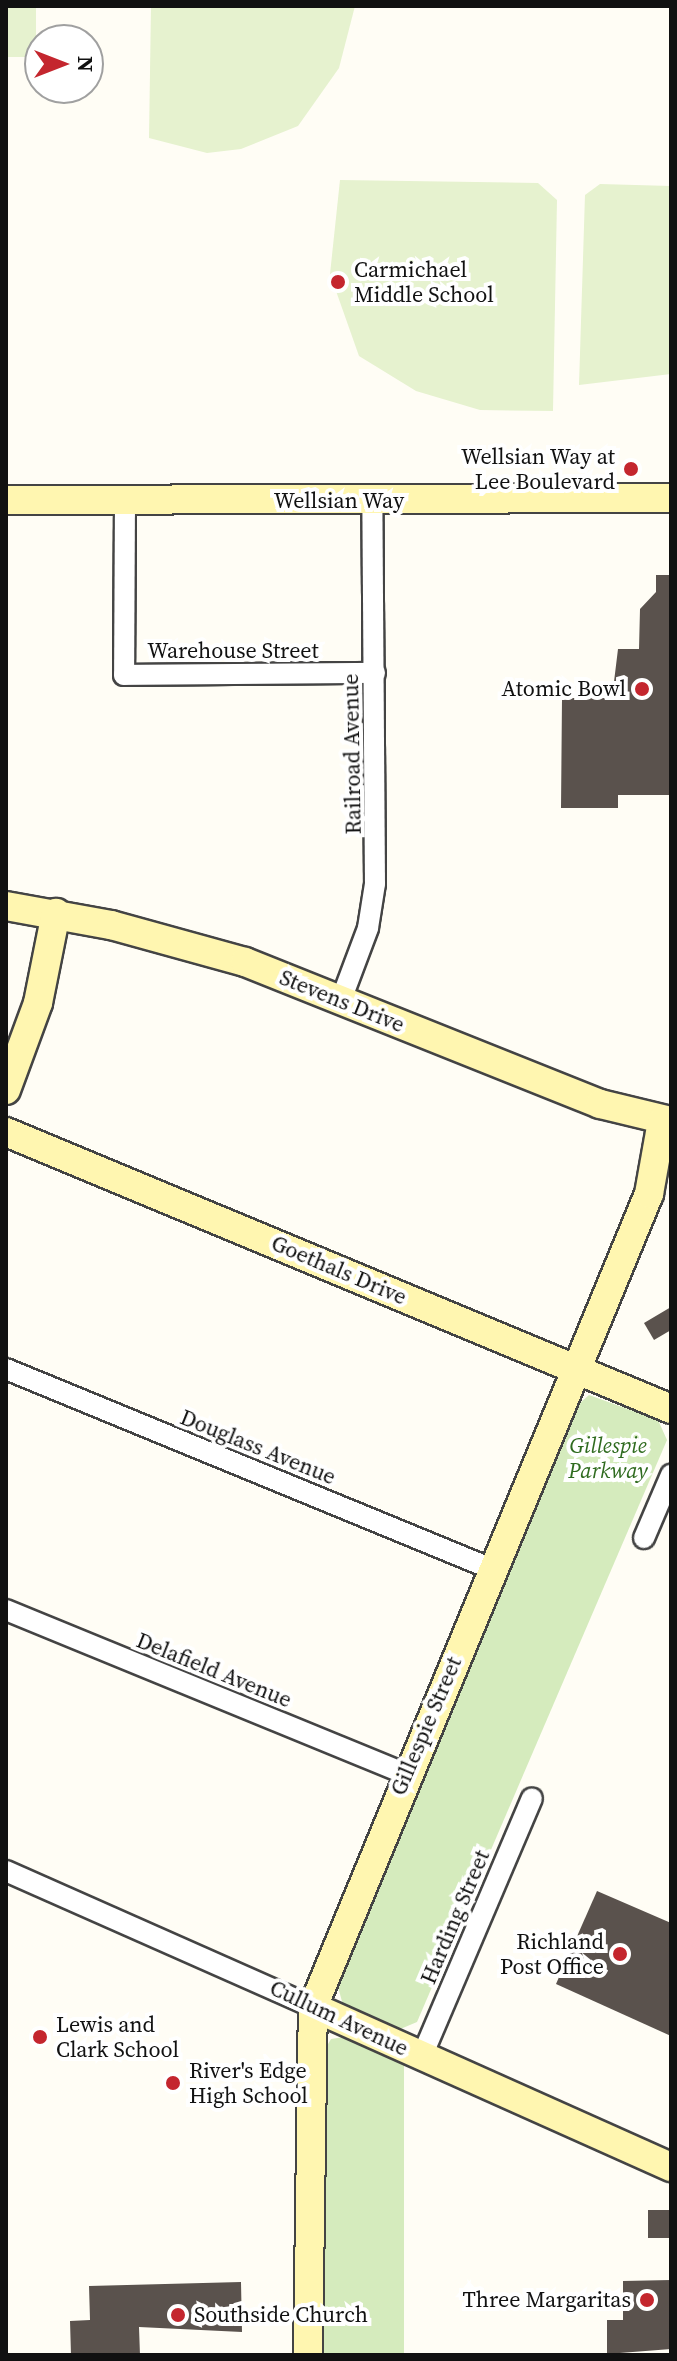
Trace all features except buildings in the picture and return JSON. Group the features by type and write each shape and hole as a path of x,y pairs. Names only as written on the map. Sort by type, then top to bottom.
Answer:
{"street":[{"name":"Wellsian Way","path":"6,500 372,502 671,498"},
{"name":"Warehouse Street","path":"125,500 124,675 375,673"},
{"name":"Railroad Avenue","path":"341,1000 368,928 375,884 372,502"},
{"name":"Stevens Drive","path":"6,906 56,913 206,950 341,1000 600,1104 667,1121"},
{"path":"6,1090 42,991 56,913"},
{"name":"Gillespie Street","path":"308,2355 313,2007 405,1774 649,1194 667,1121"},
{"name":"Goethals Drive","path":"6,1132 671,1409"},
{"name":"Douglass Avenue","path":"6,1369 492,1569"},
{"path":"644,1538 671,1475"},
{"name":"Delafield Avenue","path":"6,1610 405,1774"},
{"name":"Harding Street","path":"422,2056 532,1798"},
{"name":"Cullum Avenue","path":"6,1871 671,2167"}],"green space":[{"path":"6,6 36,6 36,24 24,24 24,57 6,57"},
{"path":"151,6 355,6 339,68 298,126 241,149 207,153 149,138"},
{"path":"340,180 538,183 557,200 553,411 480,410 416,391 359,356 330,274"},
{"path":"600,184 671,186 671,374 579,385 585,195"},
{"name":"Gillespie Parkway","path":"589,1395 658,1420 667,1440 417,2022 398,2030 343,2005 338,1987 580,1403"},
{"path":"344,2037 404,2063 404,2355 324,2355 324,2051 331,2039"}],"place":[{"name":"Carmichael Middle School","path":"338,282"},
{"name":"Wellsian Way at Lee Boulevard","path":"631,469"},
{"name":"Atomic Bowl","path":"642,689"},
{"name":"Richland Post Office","path":"620,1954"},
{"name":"Lewis and Clark School","path":"40,2037"},
{"name":"River's Edge High School","path":"173,2083"},
{"name":"Three Margaritas","path":"647,2300"},
{"name":"Southside Church","path":"178,2315"}]}
